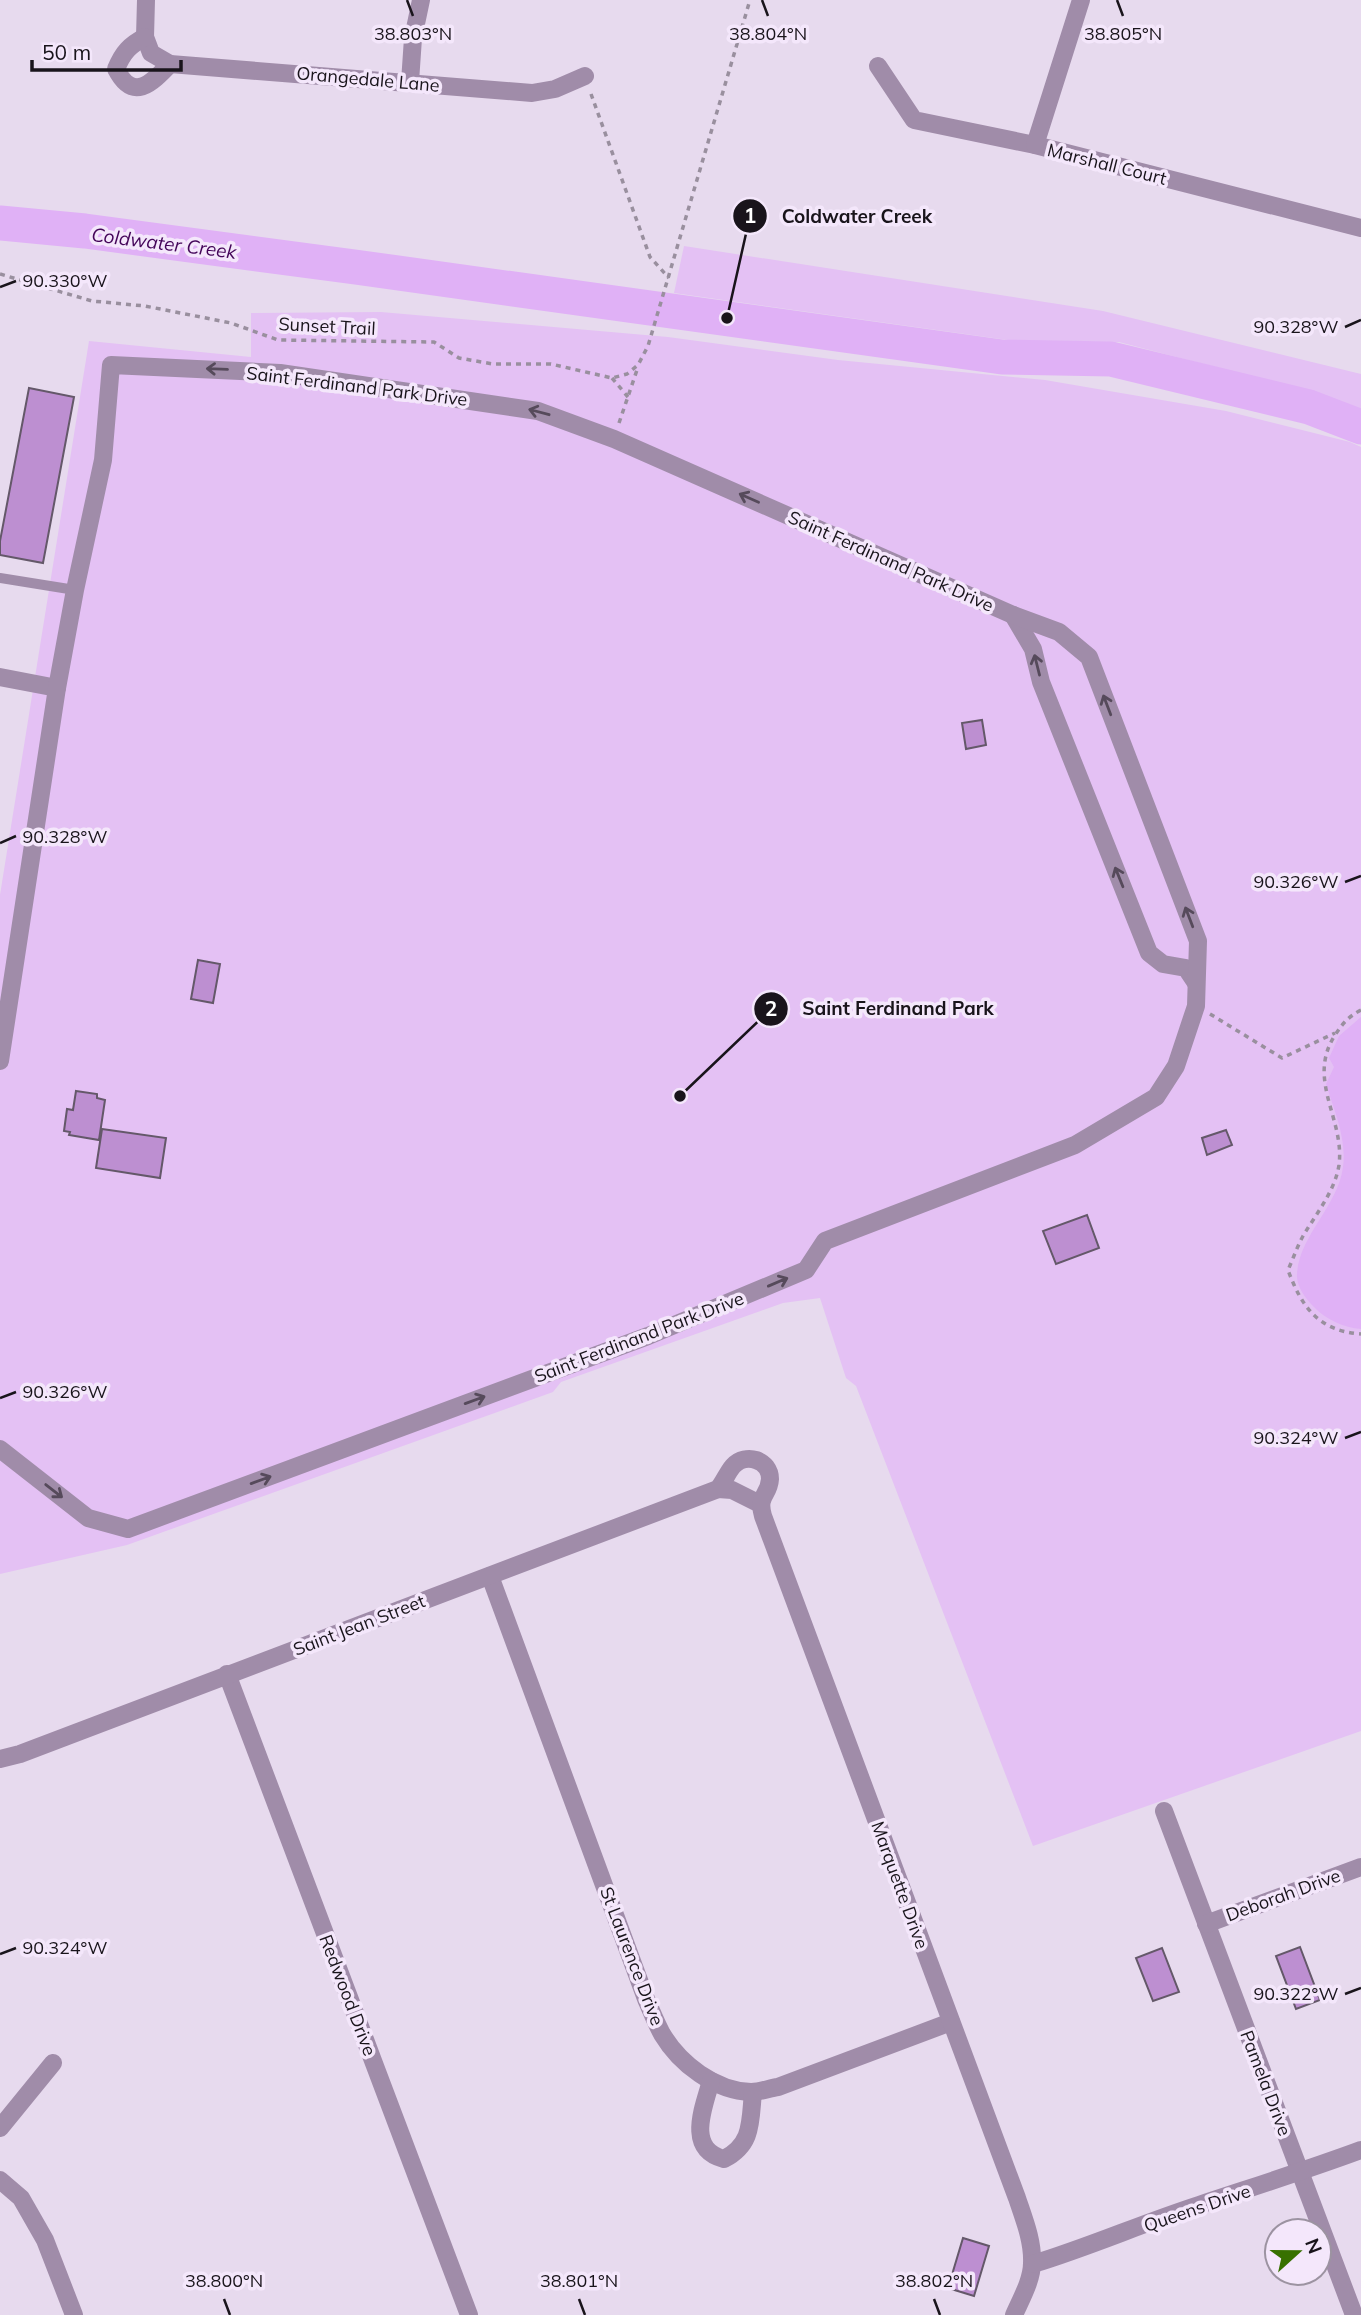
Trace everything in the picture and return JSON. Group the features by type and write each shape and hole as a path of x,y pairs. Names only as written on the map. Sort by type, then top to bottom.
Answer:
{"street":[{"path":"146,0 148,45 130,45 116,69 123,83 134,88 147,86 170,64"},
{"path":"410,82 413,38 421,0"},
{"path":"1035,145 1081,0"},
{"name":"Orangedale Lane","path":"148,45 170,64 531,93 555,89 585,75"},
{"name":"Marshall Court","path":"878,66 914,120 1035,145 1361,228"},
{"name":"Saint Ferdinand Park Drive","path":"0,1061 57,688 103,460 111,365 260,371 538,411 614,439 1013,615 1059,632 1088,657 1198,941 1196,1006 1176,1066 1156,1097 1075,1145 825,1241 806,1270 648,1336 128,1529 88,1518 0,1449"},
{"name":"Saint Ferdinand Park Drive","path":"1013,615 1033,649 1041,682 1149,953 1163,964 1186,968 1196,983"},
{"path":"0,677 57,688"},
{"path":"747,1458 759,1460 768,1470 770,1482 760,1504 732,1490 718,1489 735,1463 747,1458"},
{"name":"Saint Jean Street","path":"0,1759 20,1754 718,1489"},
{"name":"Marquette Drive","path":"760,1504 1030,2237 1032,2264 1014,2315"},
{"name":"St Laurence Drive","path":"490,1576 646,1999 662,2035 683,2060 711,2081 730,2089 753,2092 778,2087 951,2022"},
{"name":"Redwood Drive","path":"227,1674 469,2315"},
{"name":"Pamela Drive","path":"1164,1811 1354,2315"},
{"name":"Deborah Drive","path":"1206,1924 1361,1867"},
{"path":"0,2129 53,2063"},
{"path":"711,2081 700,2127 701,2136 711,2155 724,2159 738,2152 746,2140 753,2092"},
{"name":"Queens Drive","path":"1032,2264 1361,2150"},
{"path":"0,2180 21,2198 45,2240 74,2315"}],"lane":[{"path":"0,578 75,590"}],"path":[{"path":"614,439 667,285 750,0"},
{"path":"585,75 650,257 669,278"},
{"name":"Sunset Trail","path":"0,274 92,301 145,306 231,323 278,340 434,342 459,358 476,362 493,365 551,364 612,378"},
{"path":"628,397 612,378 627,374 638,365"},
{"path":"1196,1006 1282,1058 1336,1033"},
{"path":"1361,1010 1345,1019 1329,1044 1323,1077 1338,1140 1339,1164 1332,1187 1301,1240 1288,1270 1297,1296 1315,1317 1343,1333 1361,1334"}],"shaded area":[{"path":"684,246 1103,311 1361,374 1361,409 1329,397 1119,342 1015,341 674,293"},
{"path":"381,312 668,337 838,360 1045,380 1226,411 1361,447 1361,1731 1033,1846 856,1386 846,1378 820,1298 783,1303 561,1382 553,1392 127,1545 0,1574 0,895 89,341 251,357 251,313"},
{"path":"1361,1017 1361,1329 1342,1325 1318,1311 1302,1292 1297,1274 1304,1247 1334,1195 1343,1167 1341,1135 1326,1084 1334,1067 1329,1058 1339,1036"}],"building":[{"path":"29,388 74,397 43,563 0,555 0,541"},
{"path":"982,720 986,745 966,749 962,723"},
{"path":"198,960 220,964 213,1003 191,999"},
{"path":"76,1091 97,1094 97,1098 105,1100 99,1140 69,1135 70,1132 64,1131 67,1109 73,1110"},
{"path":"102,1129 166,1138 160,1178 96,1168"},
{"path":"1226,1130 1232,1145 1207,1155 1202,1138"},
{"path":"1087,1215 1099,1248 1056,1264 1043,1231"},
{"path":"1300,1947 1320,2000 1296,2009 1276,1956"},
{"path":"1162,1948 1179,1992 1153,2001 1136,1958"},
{"path":"963,2238 989,2246 974,2296 948,2288"}],"waterway":[{"name":"Coldwater Creek","path":"0,223 85,231 355,267 1002,357 1111,359 1309,407 1361,427"}],"place":[{"name":"Coldwater Creek","path":"727,318"},
{"name":"Saint Ferdinand Park","path":"680,1096"}]}
